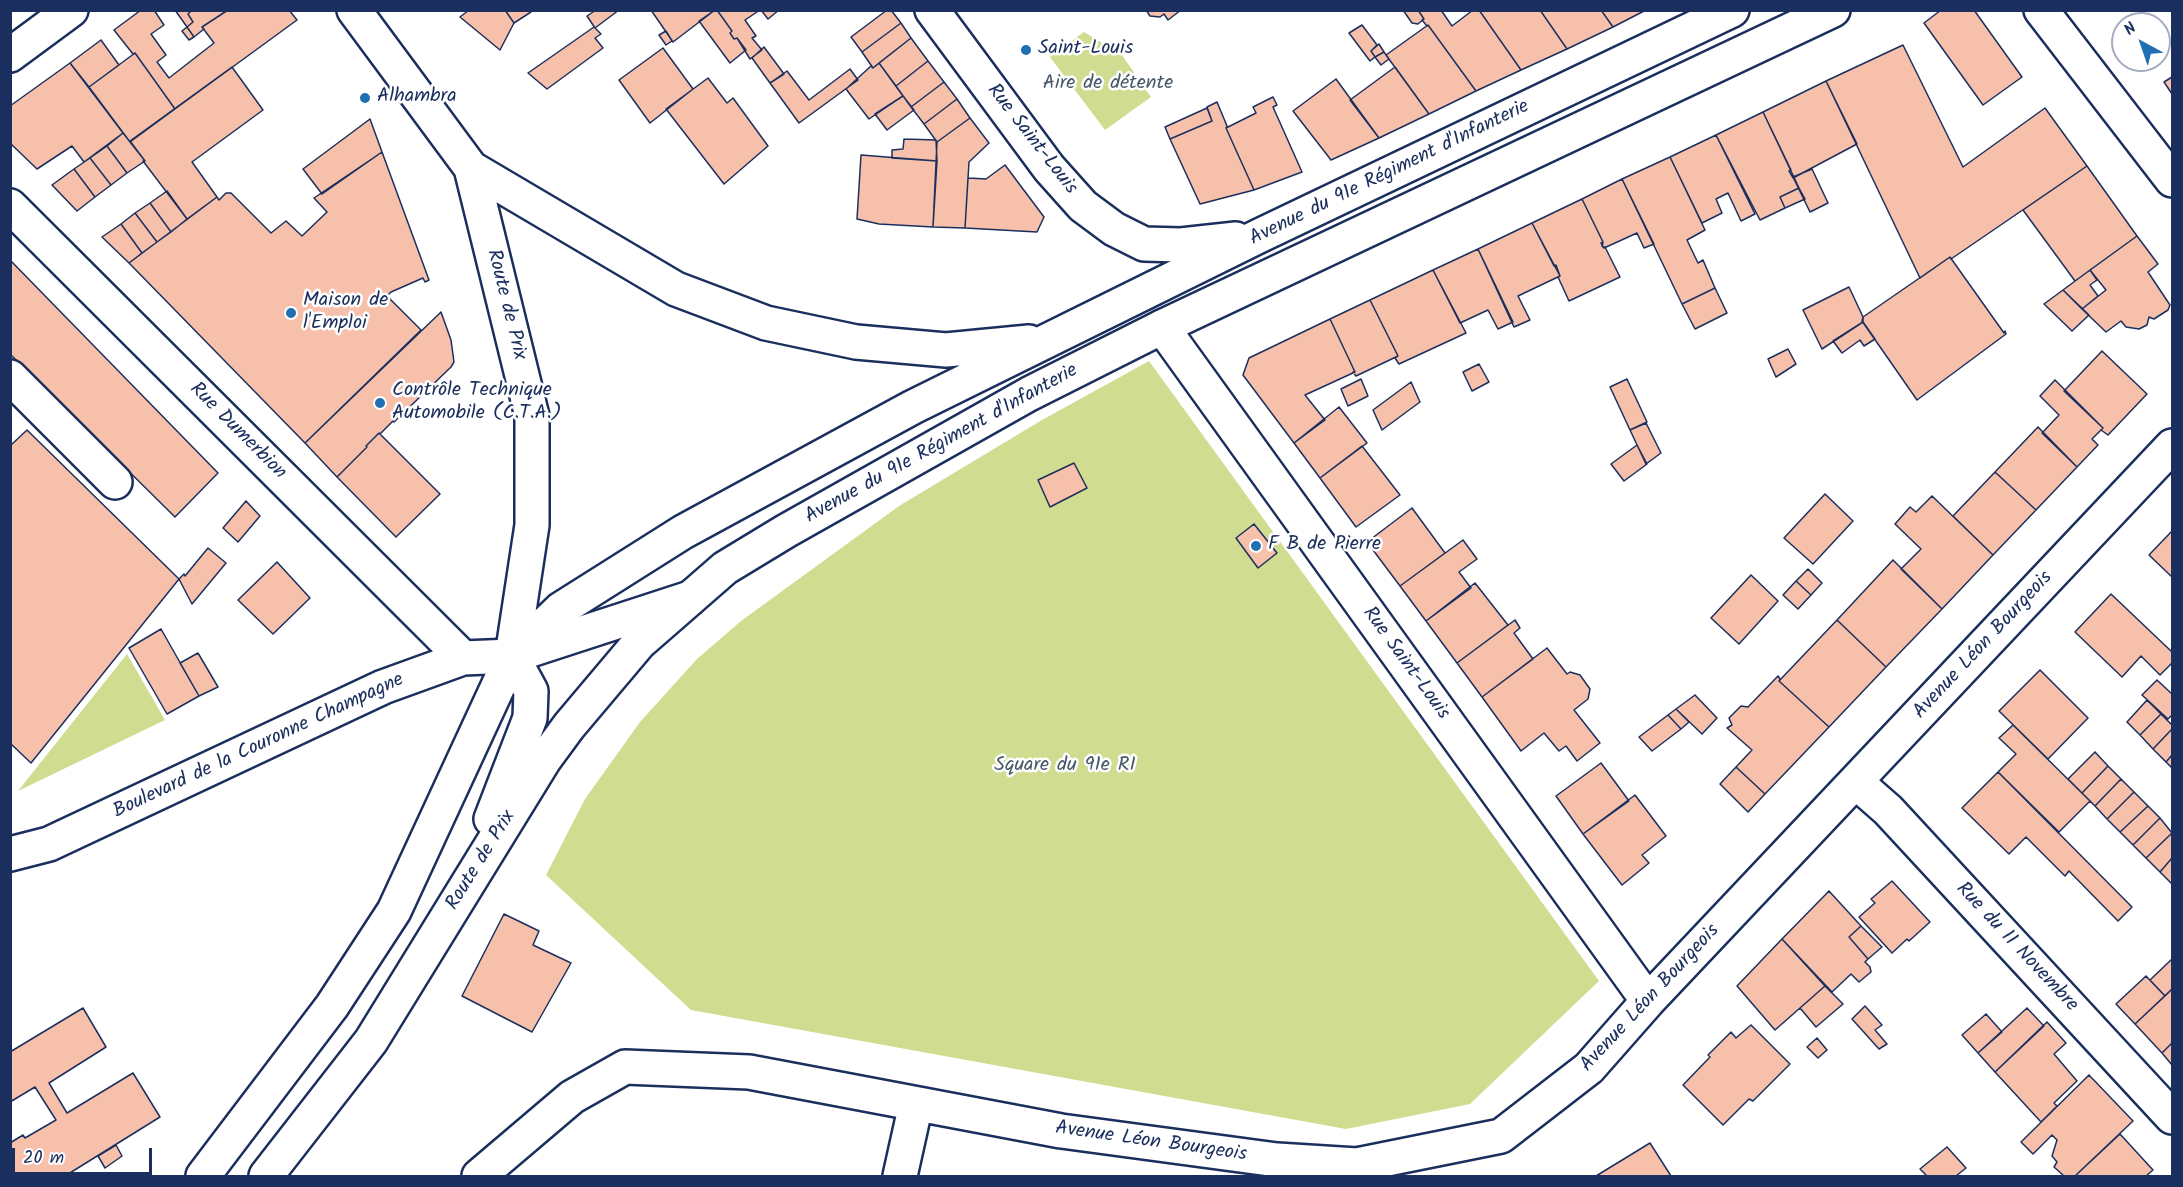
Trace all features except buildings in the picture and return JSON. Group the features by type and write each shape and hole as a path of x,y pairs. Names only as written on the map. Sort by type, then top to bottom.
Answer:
{"main road":[{"path":"10,55 71,10"},
{"name":"Avenue du 91e Régiment d'Infanterie","path":"354,10 471,168 676,289 766,323 856,342 946,350 1162,327"},
{"name":"Rue Saint-Louis","path":"932,10 1049,168 1083,206 1114,229 1144,244 1163,245 1259,236"},
{"name":"Avenue du 91e Régiment d'Infanterie","path":"682,532 913,407 1259,236 1732,10"},
{"name":"Avenue du 91e Régiment d'Infanterie","path":"725,568 786,531 1029,394 1162,327 1833,10"},
{"path":"2041,10 2172,180"},
{"name":"Route de Prix","path":"203,1176 332,1006 394,911 512,656 532,525 532,416 471,168"},
{"name":"Rue Dumerbion","path":"10,206 463,658"},
{"name":"Rue Saint-Louis","path":"1162,327 1647,1000"},
{"path":"10,377 115,482"},
{"name":"Avenue Léon Bourgeois","path":"480,1176 572,1097 625,1067 749,1072 1060,1131 1276,1160 1382,1169 1500,1136 1589,1068 1647,1000 2172,446"},
{"name":"Route de Prix","path":"512,656 561,609 682,532"},
{"name":"Route de Prix","path":"266,1176 371,1041 544,760 569,726 639,643 725,568"},
{"name":"Boulevard de la Couronne Champagne","path":"10,854 49,844 383,687 463,658 512,656 691,598"},
{"path":"462,893 530,718 531,691 512,656"},
{"name":"Rue du 11 Novembre","path":"1856,782 1888,810 2172,1117"},
{"path":"900,1176 916,1104"}],"green space":[{"name":"Aire de détente","path":"1084,32 1122,55 1151,97 1105,130 1050,57"},
{"name":"Square du 91e RI","path":"1149,361 1599,981 1470,1104 1346,1129 691,1010 546,875 585,799 640,722 697,659 741,621 899,506 1042,420"},
{"path":"127,654 165,720 18,791"}],"place":[{"name":"Saint-Louis","path":"1026,50"},
{"name":"Alhambra","path":"365,98"},
{"name":"Maison de l'Emploi","path":"291,313"},
{"name":"Contrôle Technique Automobile (C.T.A.)","path":"380,403"},
{"name":"F B de Pierre","path":"1256,546"}]}
